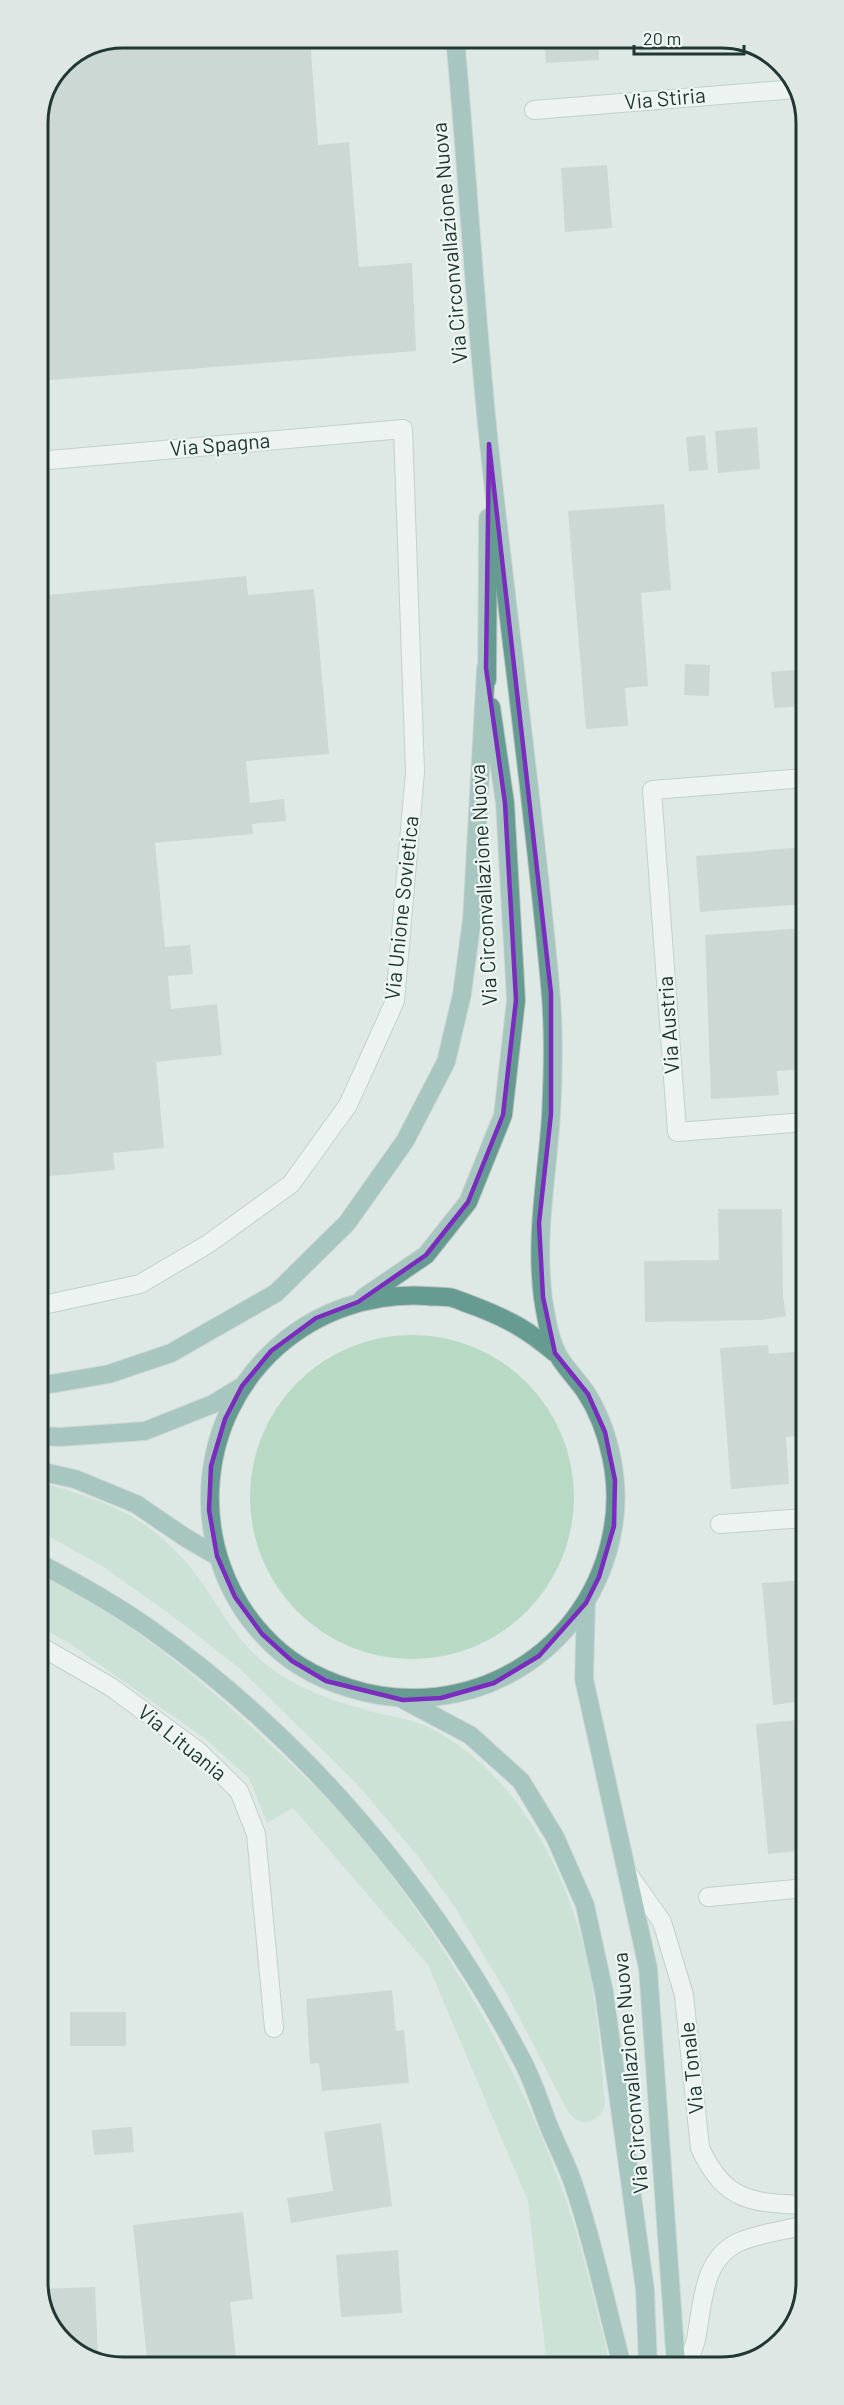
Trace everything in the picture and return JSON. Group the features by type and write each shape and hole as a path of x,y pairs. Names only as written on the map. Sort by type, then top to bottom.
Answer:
{"main road":[{"name":"Via Circonvallazione Nuova","path":"456,48 489,444 551,993 551,1114 539,1223 543,1297 555,1353"},
{"name":"Via Circonvallazione Nuova","path":"358,1302 426,1255 468,1202 503,1115 516,1000 506,803 486,669 489,444"},
{"path":"48,1384 109,1374 171,1353 276,1293 347,1223 405,1141 446,1062 462,994 472,919 486,669"},
{"path":"397,1294 453,1298 511,1320 534,1335 555,1353 588,1394 605,1432 615,1480 614,1526 600,1577 586,1603 569,1627 539,1656 494,1683 441,1698 403,1700 377,1697 326,1681 292,1661 262,1634 235,1597 217,1556 209,1510 211,1467 225,1419 242,1386 271,1352 316,1318 358,1302 397,1294"},
{"path":"48,1436 145,1431 213,1404 242,1386"},
{"path":"48,1473 75,1479 136,1504 217,1556"},
{"path":"48,1568 87,1589 149,1629 212,1676 284,1740 341,1798 399,1867 489,2002 524,2064 574,2185 620,2357"},
{"name":"Via Circonvallazione Nuova","path":"586,1603 584,1679 648,1968 675,2357"},
{"name":"Via Circonvallazione Nuova","path":"403,1700 470,1735 521,1781 555,1837 585,1905 604,1992 611,2037 645,2290 648,2357"}],"street":[{"name":"Via Stiria","path":"534,110 788,90"},
{"name":"Via Spagna","path":"48,460 403,429"},
{"name":"Via Unione Sovietica","path":"48,1304 140,1284 208,1244 291,1184 348,1106 395,1001 416,772 403,429"},
{"name":"Via Austria","path":"796,779 652,790 677,1132 796,1123"},
{"path":"720,1524 796,1519"},
{"name":"Via Lituania","path":"48,1651 111,1687 198,1751 239,1791 256,1834 274,2028"},
{"name":"Via Tonale","path":"626,1870 662,1922 684,1995 700,2148 711,2171 728,2189 750,2200 796,2204"},
{"path":"708,1897 796,1889"},
{"path":"690,2357 696,2342 703,2293 709,2273 721,2255 737,2242 796,2227"}],"highlighted area":[{"path":"489,444 551,993 551,1114 539,1223 543,1297 555,1353 588,1394 605,1432 615,1480 614,1526 599,1577 586,1603 539,1656 494,1683 441,1698 403,1700 326,1681 292,1661 262,1634 235,1597 217,1556 209,1510 211,1466 225,1419 242,1386 271,1351 316,1318 358,1302 426,1255 468,1202 503,1115 516,1000 505,803 486,668"}],"green space":[{"path":"412,1335 444,1338 474,1347 502,1362 537,1394 562,1435 571,1465 574,1497 571,1529 562,1559 547,1587 515,1622 474,1647 444,1656 412,1659 380,1656 350,1647 322,1632 287,1600 262,1559 253,1529 250,1497 253,1465 262,1435 277,1407 309,1372 350,1347 380,1338"},
{"path":"48,1485 109,1505 148,1527 183,1559 248,1647 257,1657 281,1675 306,1689 334,1700 421,1724 451,1740 477,1760 501,1784 523,1811 557,1870 580,1933 594,1997 599,2041 605,2106 597,2117 583,2122 568,2112 507,1994 456,1909 420,1859 357,1784 239,1668 171,1615 102,1566 48,1536"},
{"path":"48,1576 125,1624 204,1685 322,1794 359,1834 392,1876 452,1964 479,2010 528,2105 567,2203 607,2357 546,2357 528,2201 428,1965 293,1808 267,1823 249,1778 204,1738 69,1643 48,1631"}],"building":[{"path":"311,48 318,145 349,142 359,267 412,263 416,351 48,380 48,123 49,108 61,81 81,61 108,49"},
{"path":"545,48 598,48 599,60 546,63"},
{"path":"640,48 684,48 640,51"},
{"path":"607,165 612,228 565,232 561,168"},
{"path":"757,427 760,469 718,473 715,431"},
{"path":"705,435 708,470 689,471 686,437"},
{"path":"664,504 671,590 641,593 648,686 625,688 628,726 586,729 568,511"},
{"path":"246,576 248,595 314,589 329,754 246,761 250,803 284,799 286,821 252,824 253,834 155,843 165,947 190,945 193,974 168,976 171,1009 217,1004 222,1055 156,1062 164,1148 113,1153 115,1170 48,1176 48,595"},
{"path":"685,664 710,665 709,696 684,695"},
{"path":"796,670 796,707 774,708 771,672"},
{"path":"796,848 796,905 700,912 696,856"},
{"path":"796,929 796,1070 777,1071 779,1095 711,1099 705,935"},
{"path":"718,1209 782,1209 783,1296 786,1316 762,1320 645,1322 644,1261 719,1260"},
{"path":"768,1345 769,1354 796,1352 796,1436 786,1437 789,1484 731,1489 720,1348"},
{"path":"796,1581 796,1702 773,1705 762,1583"},
{"path":"796,1720 796,1851 768,1854 756,1724"},
{"path":"392,1990 396,2031 404,2030 409,2083 322,2091 319,2063 310,2064 306,1999"},
{"path":"70,2012 126,2012 126,2046 70,2046"},
{"path":"381,2123 392,2206 291,2223 287,2198 333,2191 324,2132"},
{"path":"132,2127 134,2152 94,2155 92,2130"},
{"path":"243,2212 253,2299 230,2302 236,2357 147,2357 133,2225"},
{"path":"398,2250 402,2313 341,2317 336,2255"},
{"path":"95,2287 98,2352 85,2347 63,2328 54,2311 49,2289"}]}
